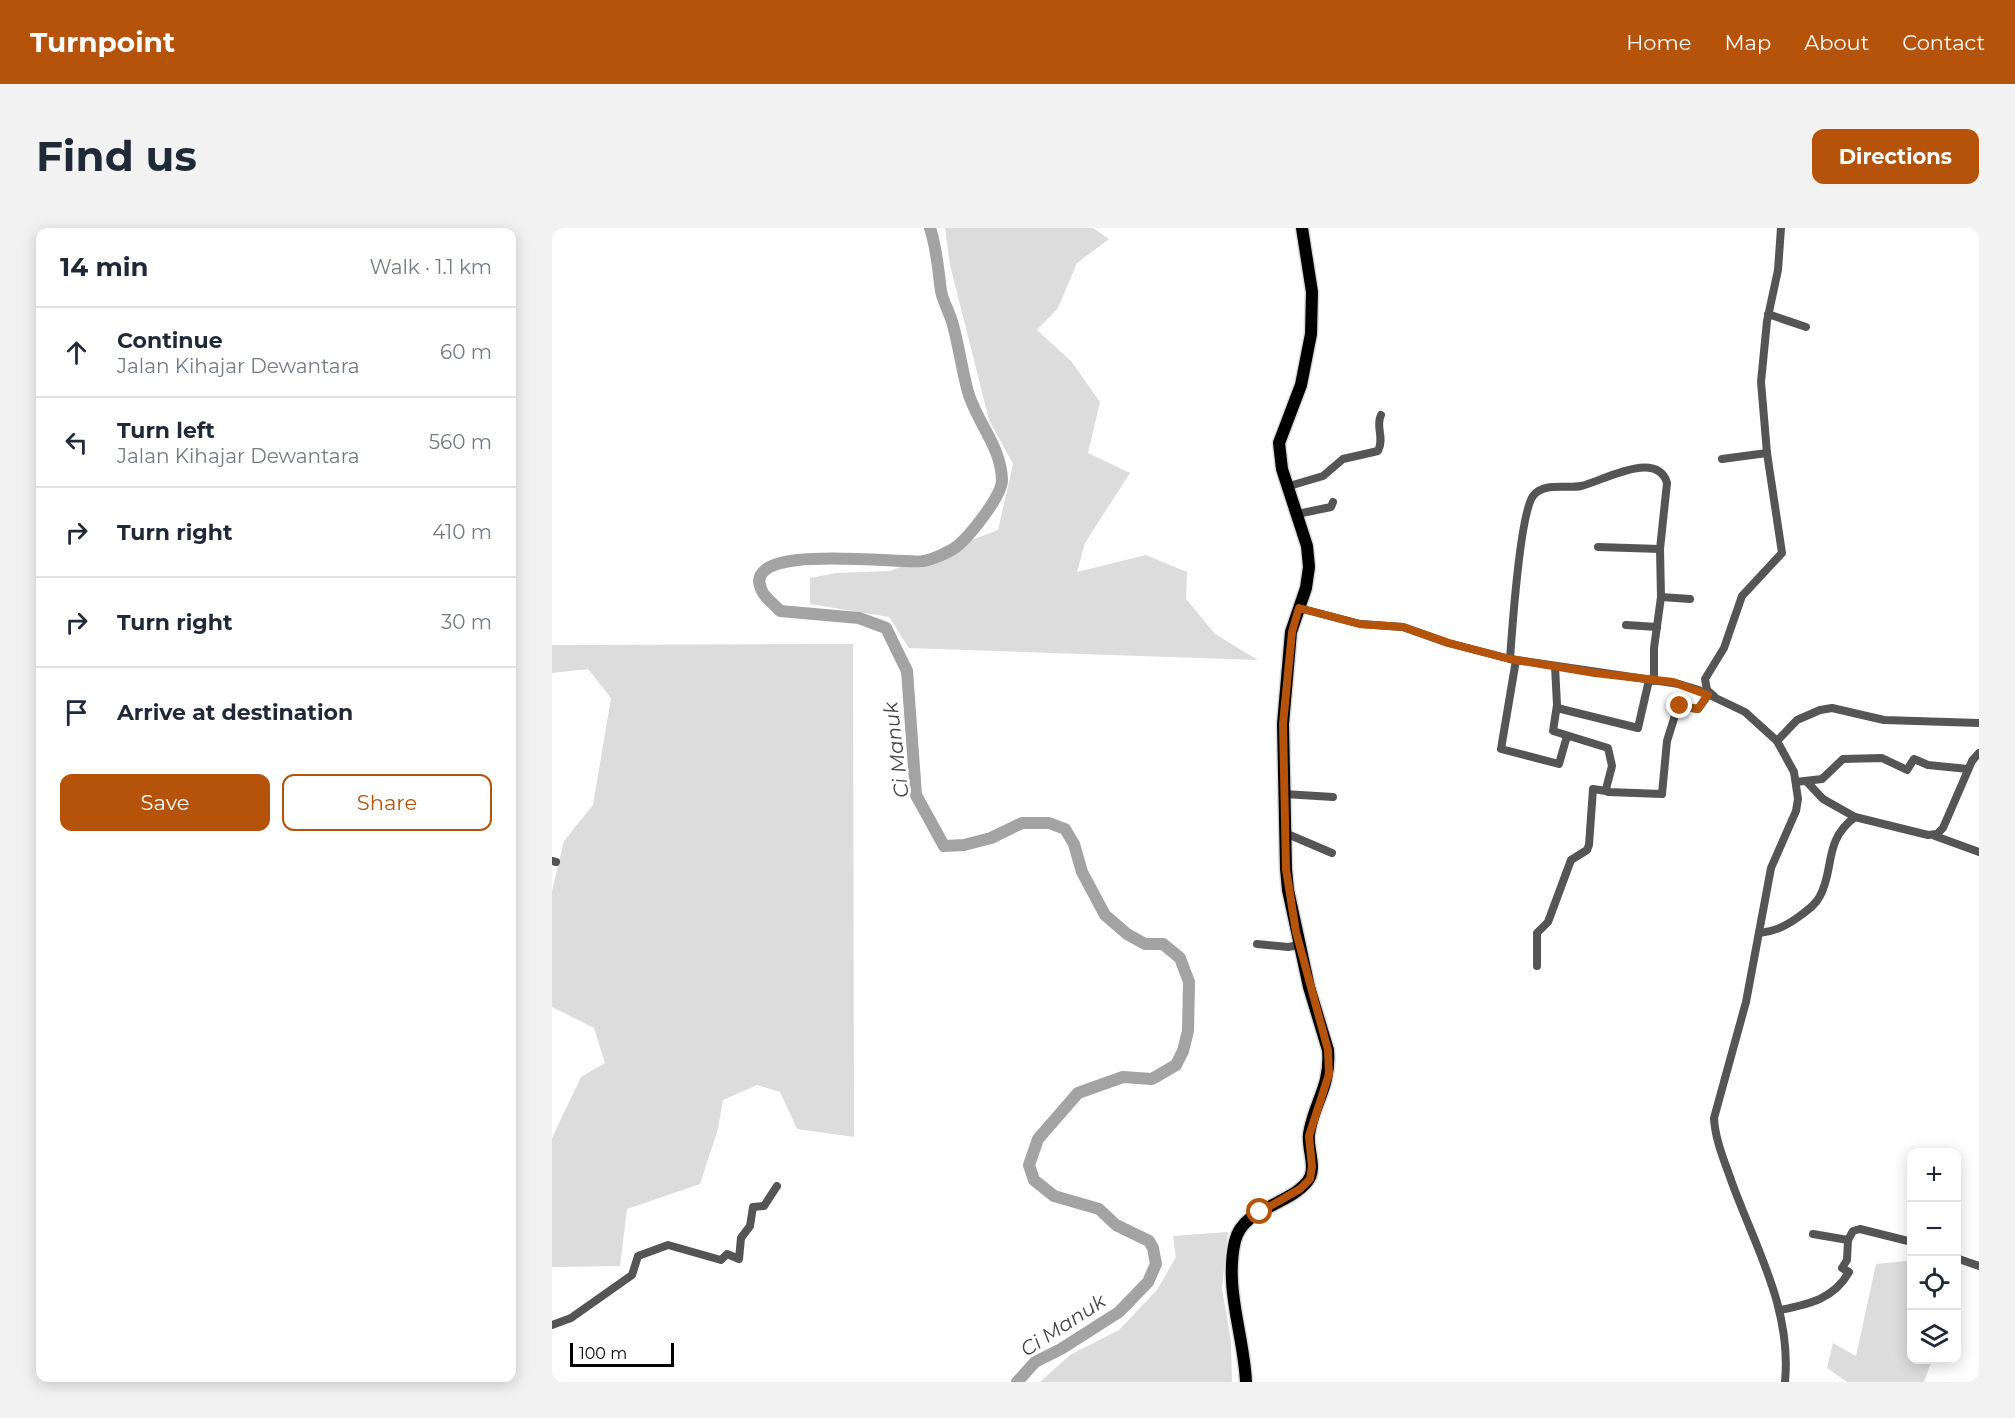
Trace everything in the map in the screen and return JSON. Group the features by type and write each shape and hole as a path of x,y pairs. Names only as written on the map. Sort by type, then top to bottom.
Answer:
{"main road":[{"path":"1246,1382 1235,1320 1235,1241 1242,1226 1251,1217 1300,1189 1310,1179 1312,1167 1309,1136 1329,1074 1328,1050 1288,890 1285,832 1283,724 1292,632 1306,588 1309,567 1307,546 1286,487 1279,443 1301,385 1312,320 1311,278 1302,228"}],"street":[{"path":"1724,704 1707,690 1707,674 1724,648 1742,596 1782,553 1767,453 1761,382 1768,314 1778,270 1781,228"},
{"path":"1768,314 1806,327"},
{"path":"1286,487 1323,476 1343,459 1378,451 1382,439 1378,423 1381,415"},
{"path":"1722,459 1767,453"},
{"path":"1557,708 1638,728 1652,680 1660,597 1660,549 1667,483 1663,474 1658,470 1637,468 1585,485 1538,491 1529,503 1518,587 1513,605 1513,659 1500,748 1559,764 1567,736"},
{"path":"1297,514 1331,507 1333,502"},
{"path":"1598,547 1660,549"},
{"path":"1660,597 1690,599"},
{"path":"1299,608 1360,624 1403,627 1449,643 1513,659 1673,682 1708,695 1752,717 1777,741 1789,758 1796,783 1798,799 1796,811 1771,868 1737,1037 1723,1078 1714,1118 1726,1167 1743,1214 1770,1271 1787,1350 1785,1382"},
{"path":"1626,625 1657,627"},
{"path":"1555,666 1557,708 1552,731 1608,748 1612,766 1606,791"},
{"path":"1537,966 1537,933 1548,922 1571,860 1587,850 1589,845 1593,789 1662,794 1668,741 1677,709 1682,706 1698,709 1708,695"},
{"path":"1777,741 1797,720 1820,710 1833,708 1884,720 1942,720 1979,723"},
{"path":"1935,836 1943,828 1968,769 1979,753"},
{"path":"1796,783 1823,779 1843,759 1882,759 1906,770 1909,769 1914,759 1928,765 1968,769"},
{"path":"1807,782 1823,800 1855,817 1935,836 1979,852"},
{"path":"1284,794 1333,797"},
{"path":"1759,933 1784,928 1816,903 1822,892 1836,839 1855,817"},
{"path":"1285,832 1332,853"},
{"path":"1257,944 1288,947 1300,945"},
{"path":"552,1325 571,1318 632,1275 638,1256 657,1248 669,1245 721,1260 727,1254 739,1259 741,1238 750,1226 753,1207 764,1206 777,1186"},
{"path":"1780,1310 1819,1301 1843,1282 1849,1272 1842,1268 1847,1260 1848,1240 1853,1231 1860,1229 1907,1241"},
{"path":"1813,1234 1848,1240"},
{"path":"1961,1260 1979,1266"}],"shaded area":[{"path":"945,228 1093,228 1109,239 1077,263 1058,308 1037,330 1071,361 1100,402 1088,453 1130,473 1085,543 1077,572 1146,555 1187,572 1186,599 1215,634 1258,660 909,648 889,617 810,604 810,578 836,573 890,571 998,530 1013,464 989,420 950,265"},
{"path":"853,644 854,1137 797,1129 780,1092 757,1085 723,1100 718,1129 700,1184 627,1209 620,1266 552,1267 552,1138 581,1077 605,1063 594,1028 552,1007 552,891 564,841 593,805 611,698 588,669 552,673 552,645"},
{"path":"1228,1232 1222,1288 1231,1341 1232,1382 1040,1382 1070,1355 1119,1330 1157,1290 1176,1257 1173,1236"},
{"path":"1907,1262 1907,1364 1931,1364 1924,1382 1847,1382 1827,1368 1833,1343 1856,1356 1876,1264"}],"waterway":[{"name":"Ci Manuk","path":"930,228 936,251 941,291 953,325 968,392 998,456 1002,480 997,496 962,542 936,557 923,561 826,558 797,560 774,565 761,575 762,591 780,611 859,618 886,628 907,671 916,795 944,846 964,845 991,838 1022,823 1049,823 1065,829 1074,844 1082,872 1105,915 1127,934 1145,944 1163,944 1180,958 1189,982 1188,1031 1183,1051 1176,1065 1152,1079 1123,1077 1078,1093 1038,1139 1029,1165 1034,1180 1054,1196 1099,1209 1116,1225 1149,1241 1156,1264 1148,1282 1119,1312 1061,1349 1035,1362 1017,1382"}],"route":[{"path":"1260,1212 1300,1189 1310,1179 1312,1167 1309,1136 1329,1074 1328,1050 1309,987 1296,932 1286,869 1283,724 1290,642 1295,615 1299,608 1360,624 1378,627 1395,625 1449,643 1510,659 1633,679 1673,682 1708,695 1698,709 1680,706"}]}
